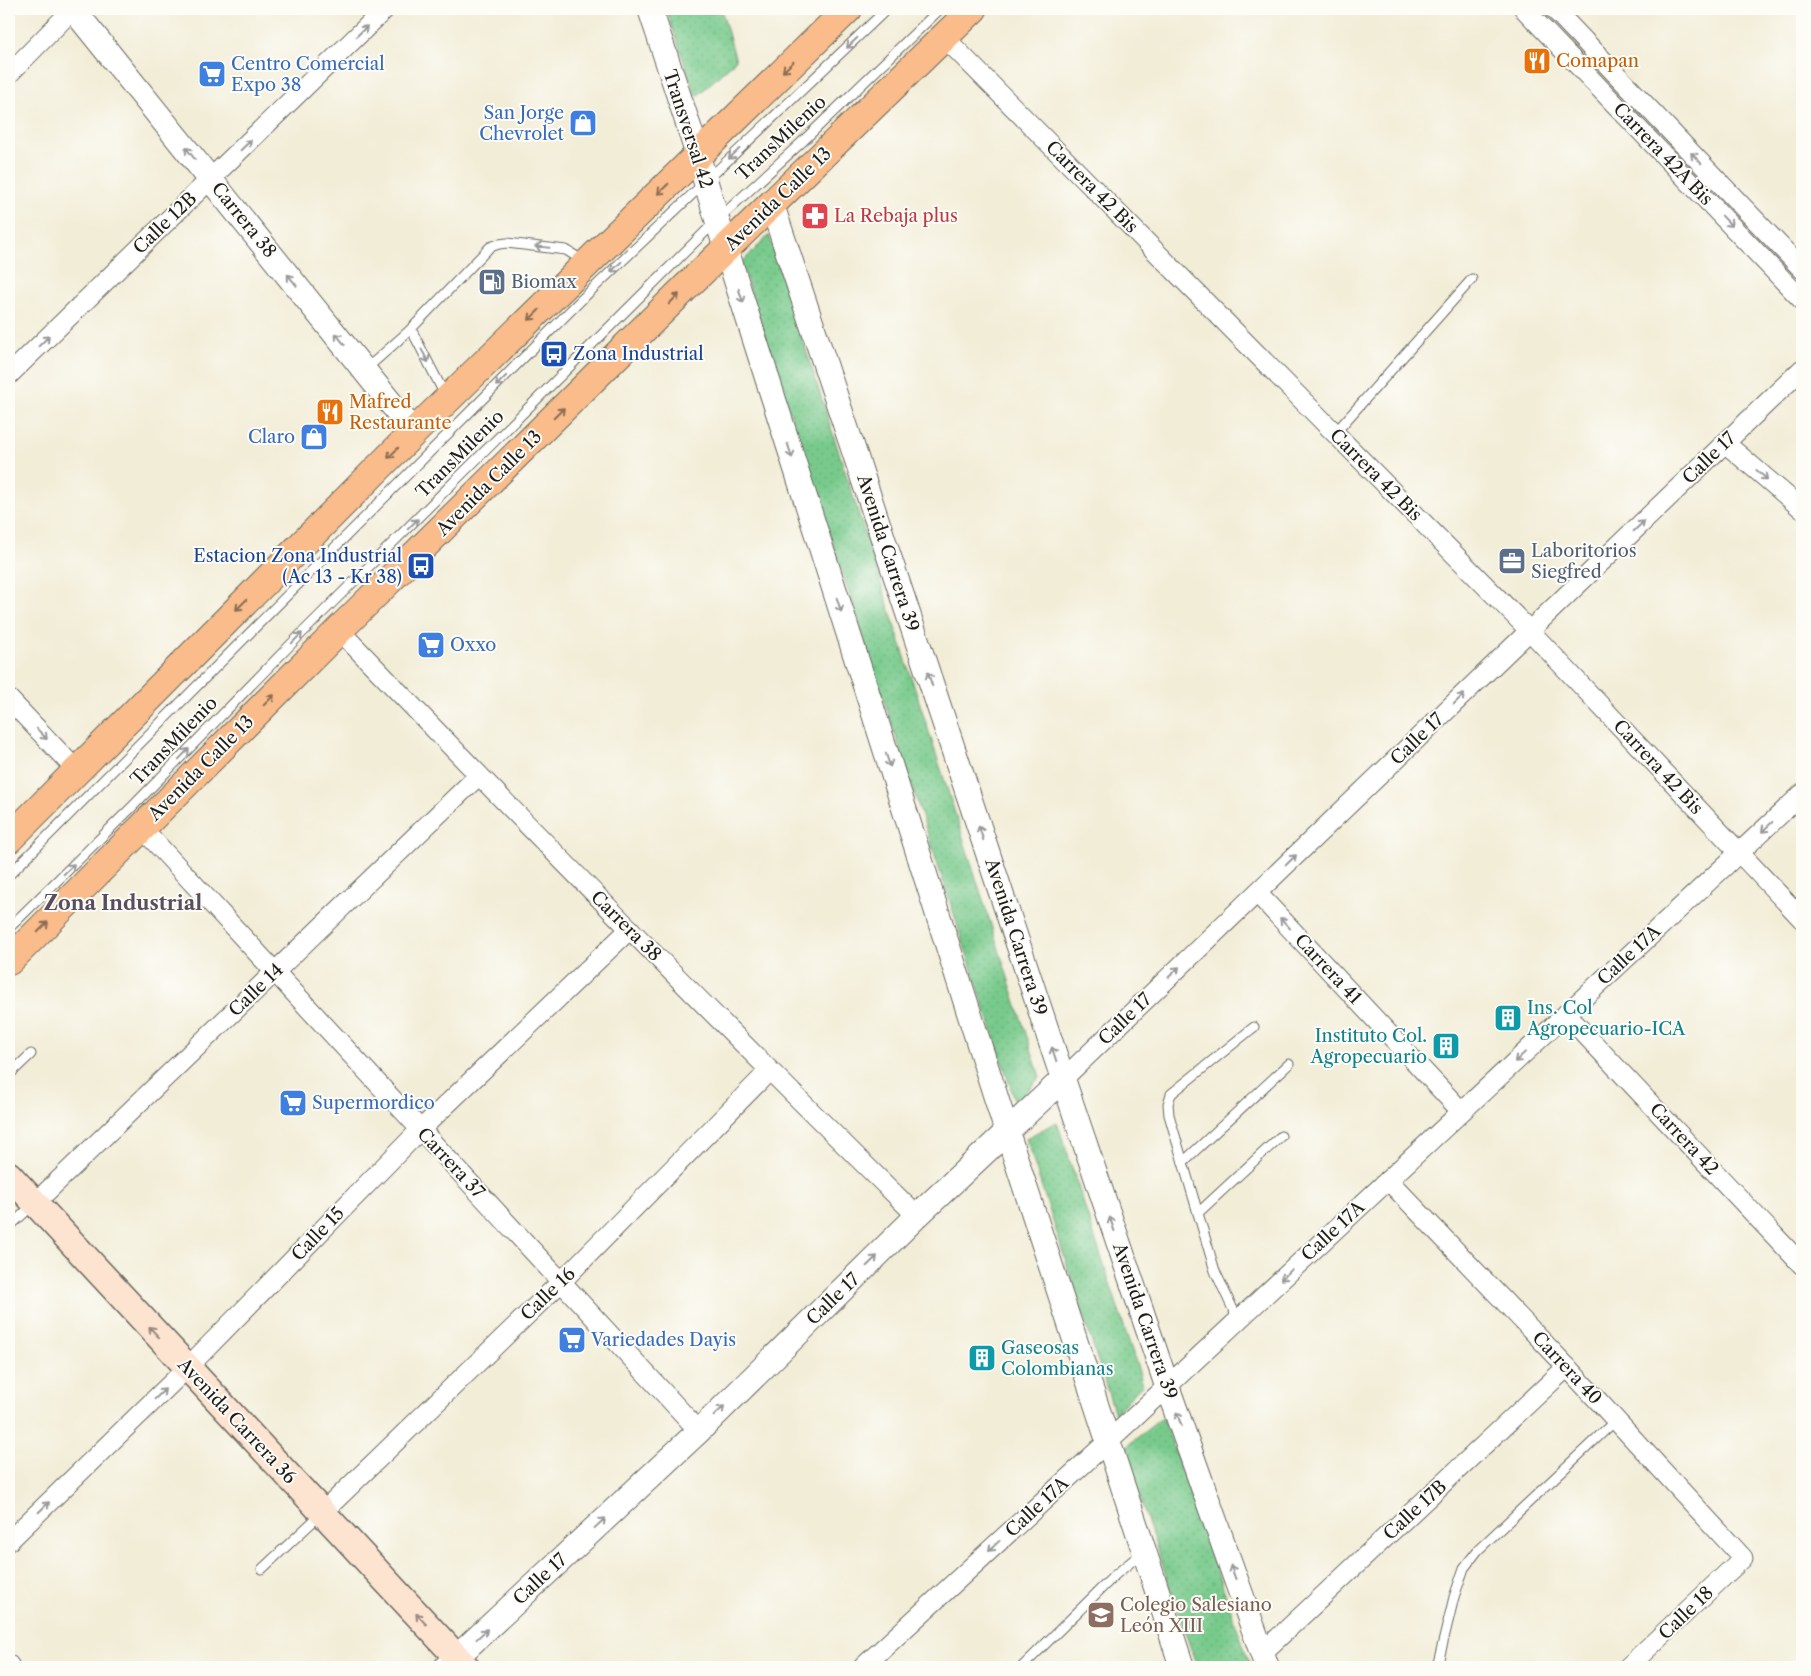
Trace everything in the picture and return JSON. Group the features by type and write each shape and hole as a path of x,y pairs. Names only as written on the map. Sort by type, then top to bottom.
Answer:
{"main road":[{"path":"9,839 414,432 848,9"},
{"name":"Avenida Calle 13","path":"9,961 339,630 973,9"},
{"name":"Avenida Carrera 36","path":"9,1174 187,1368 323,1512 457,1664"}],"street":[{"path":"9,74 73,9"},
{"name":"Carrera 38","path":"73,9 414,432"},
{"name":"Calle 12B","path":"9,375 385,9"},
{"name":"Transversal 42","path":"650,9 698,155 726,249"},
{"name":"Carrera 42A Bis","path":"1524,9 1802,300"},
{"path":"1539,25 1555,9"},
{"name":"Carrera 42A Bis","path":"1555,9 1802,269"},
{"name":"Carrera 42 Bis","path":"944,37 1530,631 1802,920"},
{"path":"1609,98 1623,82"},
{"path":"1660,152 1675,136"},
{"name":"Avenida Carrera 39","path":"772,205 1167,1386 1265,1660"},
{"path":"726,249 1006,1132 1182,1667"},
{"name":"Calle 17","path":"457,1664 699,1431 917,1216 1802,369"},
{"path":"1725,443 1802,509"},
{"name":"Carrera 38","path":"339,630 478,776 769,1071 917,1216"},
{"path":"9,699 78,770"},
{"name":"Calle 14","path":"35,1203 478,776"},
{"name":"Calle 17A","path":"863,1667 1802,794"},
{"name":"Carrera 37","path":"142,828 699,1431"},
{"name":"Carrera 41","path":"1256,893 1461,1112"},
{"name":"Calle 15","path":"9,1541 187,1368 420,1130 630,929"},
{"name":"Carrera 42","path":"1566,1014 1802,1265"},
{"name":"Calle 16","path":"323,1512 561,1282 769,1071"},
{"name":"Carrera 40","path":"1388,1180 1567,1367 1743,1558"},
{"name":"Calle 17B","path":"1265,1660 1567,1367"},
{"name":"Calle 18","path":"1628,1667 1743,1558"}],"lane":[{"name":"TransMilenio","path":"9,875 572,309 887,9"},
{"name":"TransMilenio","path":"9,928 717,220 802,142 940,9"},
{"path":"363,368 374,362 411,329 490,247 499,244 566,250 587,263"},
{"path":"1335,433 1472,279"},
{"path":"411,329 447,400"},
{"path":"1238,1320 1215,1272 1169,1115 1168,1104 1171,1094 1254,1027"},
{"path":"9,1075 31,1054"},
{"path":"1183,1162 1288,1064"},
{"path":"1198,1213 1281,1136"},
{"path":"9,1228 35,1203"},
{"path":"1437,1667 1454,1597 1464,1568 1478,1550 1616,1420"},
{"path":"262,1569 323,1512"},
{"path":"1022,1667 1115,1575 1144,1552"}],"green space":[{"path":"666,9 721,9 736,60 696,97"},
{"path":"769,235 1040,1077 1016,1104 741,263"},
{"path":"1057,1122 1143,1384 1115,1414 1026,1138"},
{"path":"1163,1417 1251,1667 1197,1667 1123,1449"}],"place":[{"name":"Comapan","path":"1537,61"},
{"name":"Centro Comercial Expo 38","path":"212,74"},
{"name":"San Jorge Chevrolet","path":"583,123"},
{"name":"La Rebaja plus","path":"815,216"},
{"name":"Biomax","path":"492,282"},
{"name":"Zona Industrial","path":"554,354"},
{"name":"Mafred Restaurante","path":"330,412"},
{"name":"Claro","path":"314,437"},
{"name":"Laboritorios Siegfred","path":"1512,561"},
{"name":"Estacion Zona Industrial (Ac 13 - Kr 38)","path":"421,566"},
{"name":"Oxxo","path":"431,645"},
{"name":"Ins. Col Agropecuario-ICA","path":"1508,1018"},
{"name":"Instituto Col. Agropecuario","path":"1446,1046"},
{"name":"Supermordico","path":"293,1103"},
{"name":"Variedades Dayis","path":"572,1340"},
{"name":"Gaseosas Colombianas","path":"982,1358"},
{"name":"Colegio Salesiano León XIII","path":"1101,1615"}],"district":[{"name":"Zona Industrial","path":"123,903"}]}
